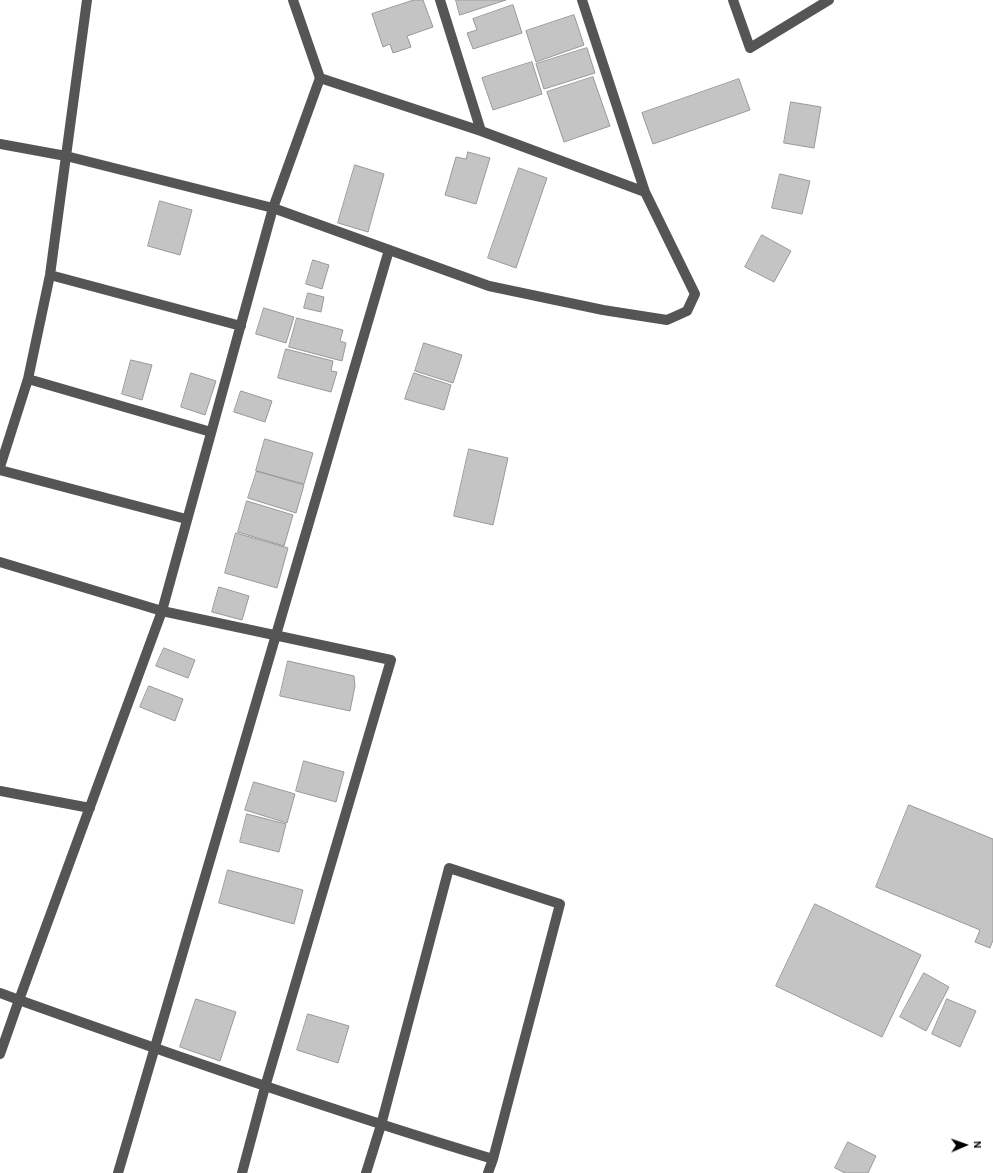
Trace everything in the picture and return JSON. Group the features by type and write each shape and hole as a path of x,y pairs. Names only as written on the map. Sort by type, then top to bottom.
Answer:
{"street":[{"path":"87,0 50,275 28,379 0,468 186,520"},
{"path":"0,1054 162,611 273,208 320,78 293,0"},
{"path":"440,0 481,131"},
{"path":"0,144 66,156 273,208 489,286 603,310 667,320 687,312 695,294 645,192 582,0"},
{"path":"733,0 750,48 829,0"},
{"path":"320,78 481,131 645,192"},
{"path":"118,1173 389,250"},
{"path":"50,275 241,326"},
{"path":"28,379 211,432"},
{"path":"0,562 162,611 391,660 265,1087 242,1173"},
{"path":"0,791 90,808"},
{"path":"366,1173 381,1125 449,868 560,904 493,1159 488,1173"},
{"path":"0,993 265,1087 381,1125 493,1159"}],"building":[{"path":"414,0 423,0 433,27 407,36 411,47 393,53 390,44 383,47 372,14"},
{"path":"456,0 506,0 460,15"},
{"path":"513,5 522,33 473,49 467,33 477,30 473,19"},
{"path":"574,15 584,45 536,62 526,31"},
{"path":"587,48 595,73 544,89 536,64"},
{"path":"532,62 542,94 493,110 482,78"},
{"path":"593,77 610,126 564,142 547,92"},
{"path":"739,79 750,110 653,144 642,113"},
{"path":"791,102 821,107 814,148 784,143"},
{"path":"468,152 490,158 476,204 445,195 456,157 466,159"},
{"path":"355,165 384,174 368,232 338,223"},
{"path":"519,168 547,178 516,268 488,258"},
{"path":"780,174 810,181 802,214 772,208"},
{"path":"160,201 192,210 180,255 148,246"},
{"path":"762,235 791,251 774,282 745,267"},
{"path":"313,260 329,265 322,289 306,284"},
{"path":"308,293 324,297 321,312 304,308"},
{"path":"264,308 294,317 286,343 256,334"},
{"path":"297,318 343,330 340,341 346,343 342,361 289,347"},
{"path":"424,343 462,355 453,383 415,371"},
{"path":"286,349 333,361 331,371 337,372 331,392 278,378"},
{"path":"131,360 152,365 142,400 122,394"},
{"path":"191,373 216,381 205,415 181,407"},
{"path":"414,373 451,385 444,410 405,399"},
{"path":"241,391 272,401 265,422 234,412"},
{"path":"265,439 313,453 304,484 256,471"},
{"path":"469,449 508,458 493,525 454,516"},
{"path":"257,471 304,485 296,513 248,498"},
{"path":"247,501 293,515 284,546 238,532"},
{"path":"236,533 288,548 277,588 225,573"},
{"path":"219,587 249,596 242,620 212,612"},
{"path":"164,648 195,660 188,678 156,666"},
{"path":"288,661 354,676 355,686 350,711 280,696"},
{"path":"149,686 183,699 175,721 140,707"},
{"path":"304,761 344,772 336,802 296,791"},
{"path":"254,782 295,794 287,823 245,810"},
{"path":"909,805 993,839 993,940 990,948 975,942 980,930 876,887"},
{"path":"247,814 286,824 279,852 240,842"},
{"path":"228,870 303,890 294,924 219,903"},
{"path":"815,904 921,955 882,1037 776,986"},
{"path":"924,973 949,987 926,1031 900,1017"},
{"path":"196,999 236,1012 220,1061 180,1047"},
{"path":"947,999 976,1011 960,1047 932,1034"},
{"path":"308,1014 349,1026 338,1063 297,1050"},
{"path":"848,1142 876,1156 868,1173 845,1173 835,1168"}]}
